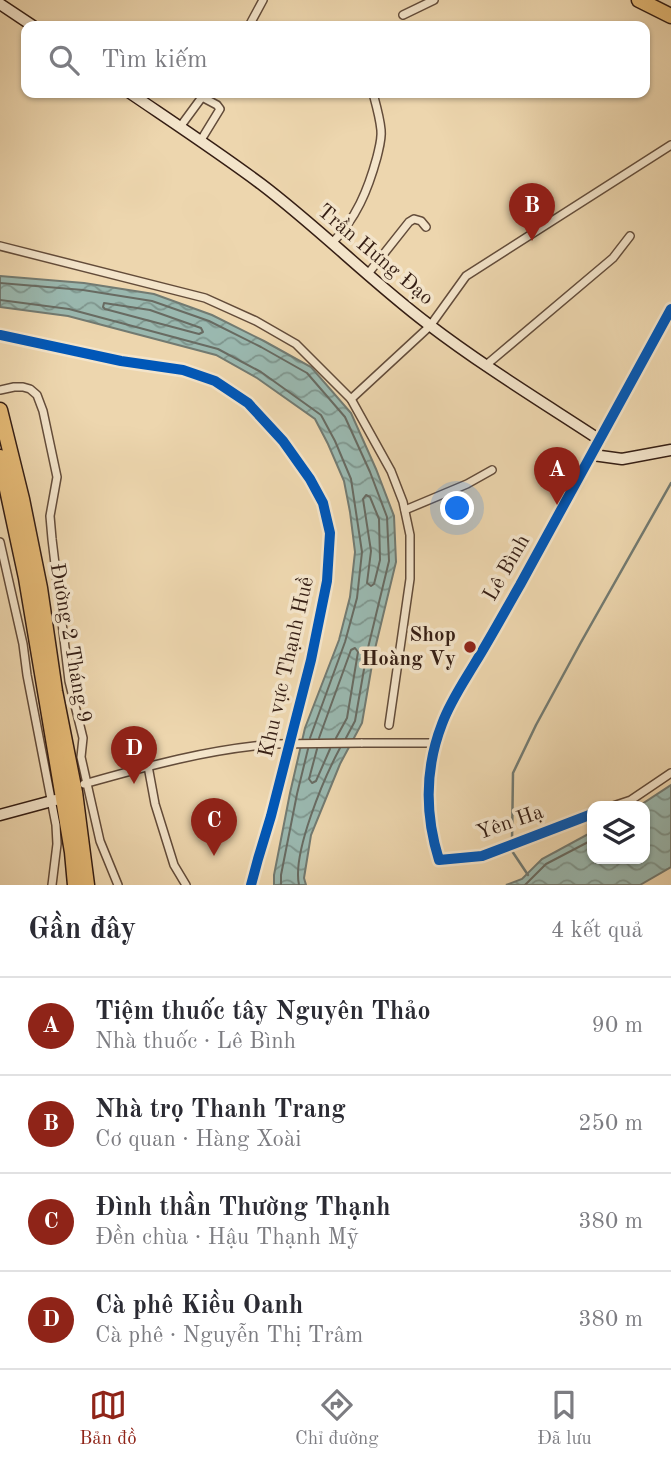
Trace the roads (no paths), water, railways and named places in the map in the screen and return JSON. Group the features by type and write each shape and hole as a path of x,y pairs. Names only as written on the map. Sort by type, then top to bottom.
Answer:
{"highway":[{"path":"639,0 671,16"},
{"path":"657,0 671,7"},
{"name":"Đường 2 Tháng 9","path":"0,410 56,800 69,835 75,885"},
{"name":"Đường 2 Tháng 9","path":"0,457 22,499 40,588 55,691 65,737 81,785 88,885"}],"street":[{"path":"252,21 263,0"},
{"path":"403,15 433,0"},
{"path":"0,4 26,21"},
{"name":"Trần Hưng Đạo","path":"137,98 261,184 430,326 485,366 600,440"},
{"path":"180,127 202,98"},
{"path":"201,140 220,109 208,98"},
{"path":"332,243 343,232 366,193 371,179 381,132 374,98"},
{"path":"351,399 430,326 466,276 671,145"},
{"path":"367,275 409,222 414,219 421,221 426,227"},
{"path":"485,366 613,257 630,236"},
{"path":"0,246 205,298 256,321 296,344 351,399 391,471 405,510 410,536 410,579 389,725"},
{"name":"Lê Bình","path":"439,860 428,801 430,772 442,724 454,697 593,455 671,309"},
{"name":"Khu vực Thạnh Huề","path":"0,335 121,361 183,370 215,381 248,403 283,441 323,503 330,533 327,581 308,673 251,885"},
{"path":"0,390 14,387 30,389 37,395 43,411 57,477 50,516 69,681 83,738 81,785 118,885"},
{"path":"593,455 622,459 671,450"},
{"path":"405,510 467,484 492,470"},
{"path":"0,542 56,800 57,844 52,885"},
{"path":"65,737 81,757"},
{"path":"81,785 215,751 275,744 436,743"},
{"path":"148,766 155,804 174,865 186,885"},
{"path":"628,801 671,773"},
{"path":"0,815 56,800"},
{"name":"Yên Hạ","path":"439,860 482,856 587,816"},
{"path":"56,825 69,835"}],"water":[{"path":"0,276 84,283 154,294 212,315 311,367 351,413 394,516 396,562 374,653 362,723 340,764 311,835 304,878 306,885 274,885 274,875 305,728 339,640 350,597 355,552 350,512 344,481 328,444 315,419 257,378 216,355 68,316 0,307"},
{"path":"671,785 671,867 640,885 506,885 522,879 542,859 587,835 587,864 650,864 650,801 647,801"}],"waterway":[{"path":"512,841 513,773 580,644 671,483"},
{"path":"512,848 528,875"}],"place":[{"name":"Nhà trọ Thanh Trang","path":"532,241"},
{"name":"Tiệm thuốc tây Nguyên Thảo","path":"557,505"},
{"name":"Shop Hoàng Vy","path":"470,647"},
{"name":"Cà phê Kiều Oanh","path":"134,784"},
{"name":"Đình thần Thường Thạnh","path":"214,856"}]}
